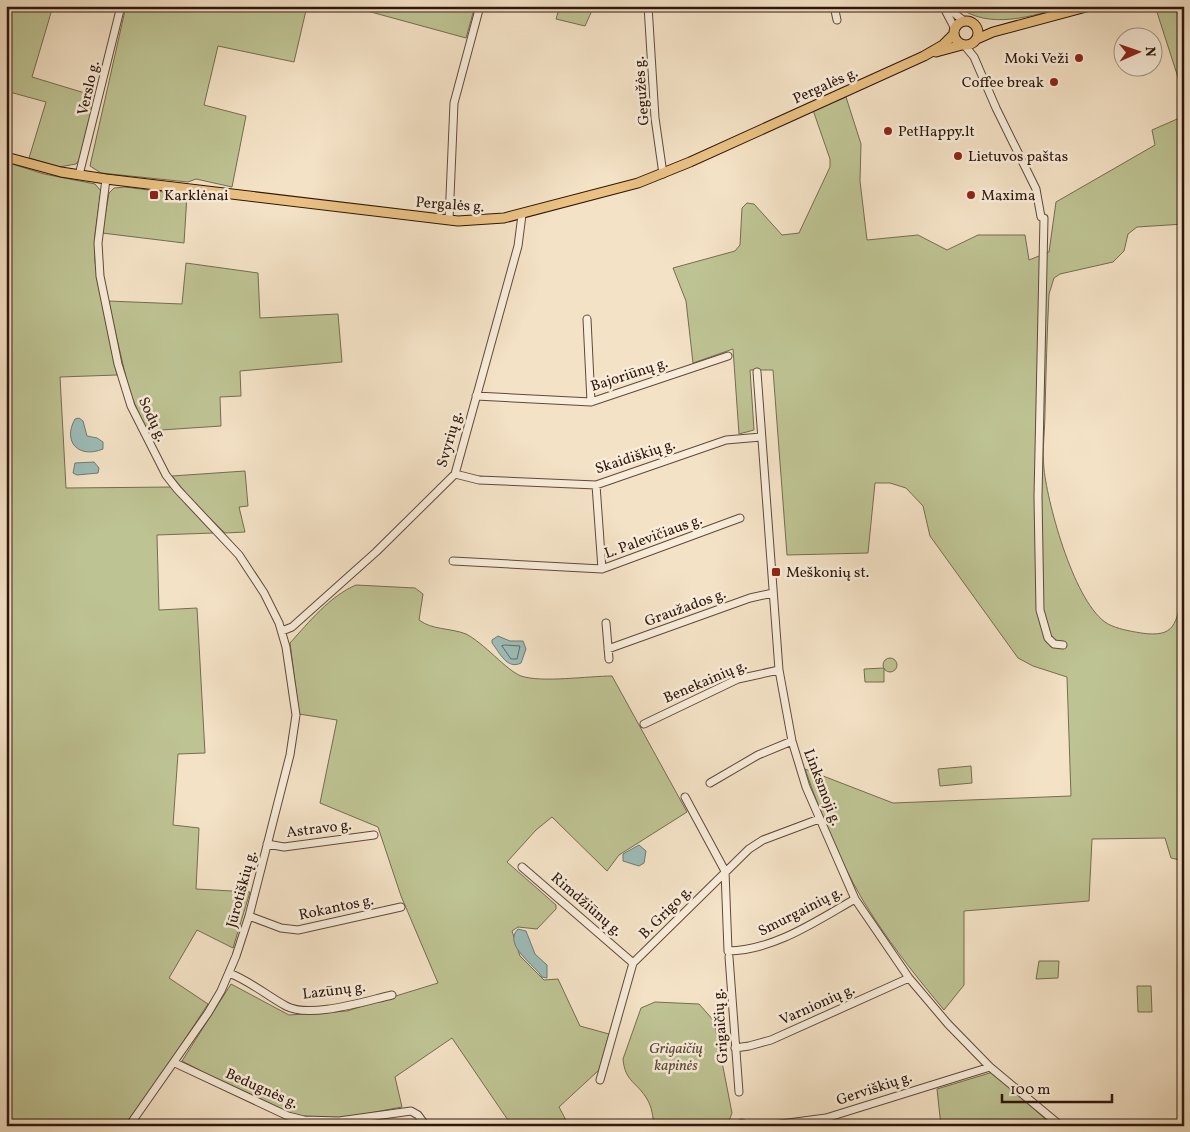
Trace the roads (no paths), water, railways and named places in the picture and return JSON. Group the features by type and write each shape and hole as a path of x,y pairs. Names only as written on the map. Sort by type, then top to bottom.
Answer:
{"main road":[{"path":"976,41 979,33 976,26 971,22 964,21 955,31 956,40 964,45 976,41 1008,28 1090,6"},
{"path":"976,26 1008,28"},
{"name":"Pergalės g.","path":"6,157 79,175 106,179 449,220 491,221 522,215 610,192 662,174 924,56 943,45 955,31"},
{"name":"Pergalės g.","path":"924,56 964,45"}],"street":[{"name":"Verslo g.","path":"79,175 121,6"},
{"path":"449,220 454,102 480,6"},
{"name":"Gegužės g.","path":"648,6 655,118 662,174"},
{"path":"834,6 837,20"},
{"path":"943,6 955,31"},
{"path":"949,6 954,14 964,21"},
{"path":"974,57 976,41"},
{"path":"964,45 974,57 996,108 1036,189 1040,216 1044,218 1038,497 1040,610 1048,638 1054,644 1063,645"},
{"name":"Sodų g.","path":"106,179 98,243 98,259 113,339 131,406 166,475 239,555 264,593 282,631"},
{"name":"Svyrių g.","path":"282,631 292,627 376,552 456,474 478,387 518,246 522,215"},
{"path":"587,319 591,402"},
{"name":"Bajoriūnų g.","path":"476,396 591,402 728,356"},
{"name":"Linksmoji g.","path":"757,372 779,670 792,741 806,788 855,899 909,978 948,1024 990,1067 1061,1126"},
{"name":"Skaidiškių g.","path":"456,474 479,480 596,485 726,440 761,436"},
{"path":"596,485 602,569"},
{"name":"L. Palevičiaus g.","path":"453,561 602,569 740,518"},
{"name":"Graužados g.","path":"608,649 750,598 773,593"},
{"path":"606,623 609,659"},
{"name":"Jūrotiškių g.","path":"129,1126 175,1062 217,998 229,974 249,916 295,730 294,692 282,631"},
{"name":"Benekainių g.","path":"644,724 738,679 779,670"},
{"path":"710,783 758,755 792,741"},
{"name":"Grigaičių g.","path":"685,797 725,871 728,954 739,1092"},
{"name":"B. Grigo g.","path":"600,1080 634,963 725,871 763,840 819,819"},
{"name":"Astravo g.","path":"267,844 284,847 374,835"},
{"name":"Rimdžiūnų g.","path":"522,867 634,963"},
{"name":"Smurgainių g.","path":"728,954 766,945 801,929 855,899"},
{"name":"Rokantos g.","path":"249,916 281,928 298,930 401,907"},
{"name":"Lazūnų g.","path":"229,974 254,985 287,1007 296,1009 321,1009 392,995"},
{"name":"Varnionių g.","path":"735,1048 770,1040 909,978"},
{"name":"Bedugnės g.","path":"175,1062 288,1116 304,1120 339,1121 411,1111 418,1115 426,1126"},
{"name":"Gerviškių g.","path":"764,1126 826,1118 990,1067"}],"water":[{"path":"79,418 83,421 87,436 97,438 103,442 103,449 87,452 75,446 72,441 71,427 75,419"},
{"path":"94,462 99,468 98,473 77,475 73,473 75,463"},
{"path":"498,636 510,641 523,641 526,649 521,663 512,664 501,656 492,643 492,640"},
{"path":"639,845 646,851 644,863 639,866 623,861 623,854"},
{"path":"518,929 526,931 535,954 547,965 547,978 542,977 517,948 514,942 514,935"}],"place":[{"name":"Moki Veži","path":"1079,58"},
{"name":"Coffee break","path":"1054,82"},
{"name":"PetHappy.lt","path":"888,131"},
{"name":"Lietuvos paštas","path":"958,156"},
{"name":"Karklėnai","path":"154,195"},
{"name":"Maxima","path":"971,195"},
{"name":"Meškonių st.","path":"776,572"}],"park label":[{"name":"Grigaičių kapinės","path":"676,1056"}]}
